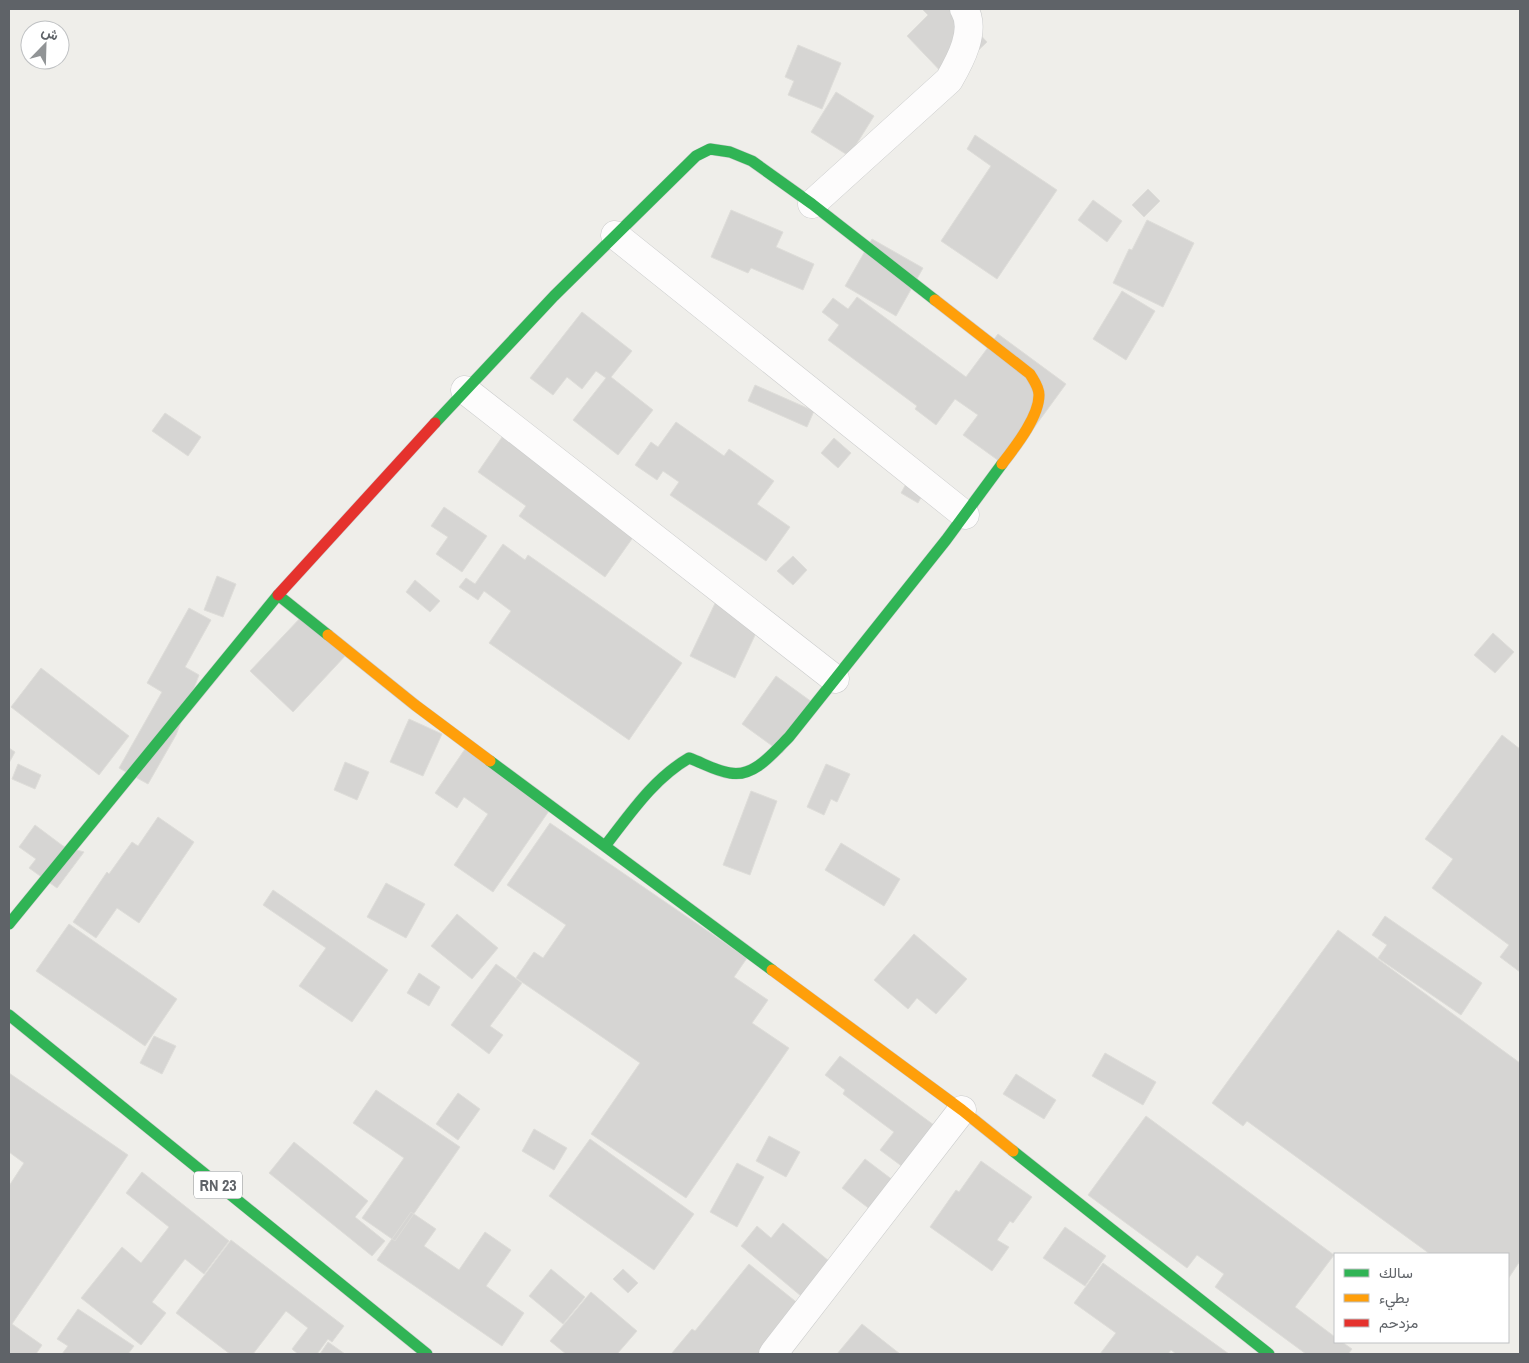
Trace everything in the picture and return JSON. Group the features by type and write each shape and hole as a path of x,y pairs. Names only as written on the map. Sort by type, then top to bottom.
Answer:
{"street":[{"path":"812,204 949,80 962,58 968,37 967,14 964,9"},
{"path":"9,924 278,595 465,390 554,296 696,156 710,149 730,152 752,161 812,204 1030,374 1037,384 1039,396 1035,413 1015,447 965,515 789,737 759,765 738,774 723,772 689,758 676,764 662,776 605,846"},
{"path":"615,235 965,515"},
{"path":"465,390 835,680"},
{"path":"278,595 415,706 962,1110 1269,1354"},
{"name":"RN 23","path":"9,1016 427,1354"},
{"path":"773,1354 962,1110"}],"building":[{"path":"922,9 956,9 987,42 948,79 907,36 928,15"},
{"path":"798,45 841,63 822,109 788,95 794,81 785,77"},
{"path":"836,92 874,116 849,156 811,132"},
{"path":"975,135 1057,190 997,279 941,241 991,166 967,149"},
{"path":"1148,189 1160,201 1144,217 1132,205"},
{"path":"1093,200 1122,221 1107,242 1078,220"},
{"path":"731,210 783,232 776,247 814,264 803,290 751,268 748,273 711,257"},
{"path":"1147,220 1194,243 1163,307 1113,283 1129,249 1132,250"},
{"path":"872,239 923,268 896,316 845,286"},
{"path":"1122,291 1155,311 1126,360 1093,339"},
{"path":"857,297 966,377 998,334 1066,384 1006,466 963,435 978,415 955,399 936,425 915,409 917,406 828,340 839,325 822,312 833,298 848,309"},
{"path":"582,312 632,351 611,377 653,410 618,455 573,420 606,378 596,371 582,389 567,377 553,395 530,378"},
{"path":"755,385 814,411 807,427 748,401"},
{"path":"165,413 201,437 188,456 152,431"},
{"path":"676,422 724,456 729,449 774,481 757,504 790,527 766,561 670,495 679,482 663,471 657,480 635,465 651,442 658,447"},
{"path":"511,424 646,519 605,577 519,516 526,506 478,472"},
{"path":"834,438 851,453 838,468 821,453"},
{"path":"917,464 934,473 918,503 901,493"},
{"path":"444,507 487,536 462,572 436,554 448,537 431,526"},
{"path":"503,544 525,560 528,555 682,663 629,740 489,643 511,611 484,591 478,600 459,587 466,578 475,584"},
{"path":"793,556 807,570 793,585 777,571"},
{"path":"217,576 236,584 223,617 204,610"},
{"path":"415,580 440,601 430,612 406,592"},
{"path":"719,595 764,616 735,678 690,656"},
{"path":"189,608 211,620 185,667 199,675 176,735 148,784 119,768 162,692 147,683"},
{"path":"303,615 346,655 293,712 250,671"},
{"path":"1493,633 1514,652 1495,673 1474,655"},
{"path":"41,668 129,736 99,775 11,707"},
{"path":"776,676 816,705 782,753 742,724"},
{"path":"409,719 442,734 423,776 390,762"},
{"path":"1502,735 1520,749 1520,972 1500,957 1509,945 1432,888 1453,859 1425,839"},
{"path":"9,748 15,752 9,763"},
{"path":"465,749 551,808 493,892 454,865 488,814 464,797 457,808 435,793"},
{"path":"345,762 369,772 357,800 334,790"},
{"path":"18,764 41,775 35,789 12,779"},
{"path":"826,764 850,774 837,802 831,799 824,815 807,807"},
{"path":"751,791 777,801 750,875 723,865"},
{"path":"158,817 194,842 139,923 117,908 96,938 73,922 107,872 109,874 132,842 138,846"},
{"path":"550,823 747,958 734,977 768,1000 752,1023 789,1048 686,1198 591,1134 640,1063 516,978 534,952 543,958 566,925 507,885"},
{"path":"35,825 63,846 84,852 57,888 29,868 36,859 19,847"},
{"path":"841,843 900,879 884,906 825,870"},
{"path":"386,883 425,904 406,938 367,917"},
{"path":"273,890 388,970 352,1022 299,986 326,948 263,905"},
{"path":"457,914 498,948 472,979 431,946"},
{"path":"1385,916 1482,983 1461,1015 1378,958 1387,945 1372,935"},
{"path":"69,924 177,999 145,1046 36,971"},
{"path":"1338,930 1520,1063 1520,1261 1509,1278 1509,1253 1429,1253 1247,1121 1243,1126 1212,1103"},
{"path":"914,934 967,979 936,1014 917,998 908,1009 874,980"},
{"path":"496,964 522,983 490,1026 503,1035 489,1054 451,1025"},
{"path":"419,973 440,987 429,1006 407,993"},
{"path":"154,1036 176,1046 162,1074 140,1063"},
{"path":"1105,1053 1156,1082 1143,1105 1092,1076"},
{"path":"840,1056 942,1131 911,1173 880,1150 894,1132 843,1094 845,1090 825,1075"},
{"path":"9,1073 128,1155 12,1324 42,1345 36,1354 11,1354 9,1352 9,1186 24,1163 9,1152"},
{"path":"1016,1074 1056,1100 1044,1119 1003,1094"},
{"path":"376,1090 460,1147 395,1241 362,1218 404,1158 353,1123"},
{"path":"458,1093 480,1109 458,1140 436,1124"},
{"path":"1146,1116 1334,1255 1295,1307 1334,1336 1334,1343 1343,1343 1352,1349 1348,1354 1306,1354 1215,1287 1224,1274 1197,1255 1187,1268 1088,1195"},
{"path":"534,1129 567,1148 554,1170 522,1151"},
{"path":"769,1136 800,1152 786,1177 756,1161"},
{"path":"590,1139 694,1214 654,1270 549,1196"},
{"path":"294,1142 368,1201 355,1217 385,1241 372,1256 269,1173"},
{"path":"865,1159 902,1187 879,1216 842,1188"},
{"path":"981,1161 1032,1197 1013,1223 1010,1221 997,1240 1009,1247 992,1271 930,1227 956,1190 959,1192"},
{"path":"737,1163 764,1177 737,1227 710,1212"},
{"path":"142,1172 229,1241 204,1274 185,1259 152,1302 166,1313 141,1345 81,1298 122,1247 141,1263 169,1227 126,1193"},
{"path":"411,1212 436,1229 424,1246 459,1270 485,1232 511,1250 486,1286 524,1313 502,1346 377,1260"},
{"path":"783,1223 835,1266 807,1301 741,1246 757,1226 771,1238"},
{"path":"1065,1227 1106,1256 1085,1286 1043,1258"},
{"path":"231,1240 344,1326 332,1342 328,1339 317,1354 298,1354 292,1349 308,1328 286,1311 253,1354 230,1354 176,1313"},
{"path":"1103,1263 1229,1354 1176,1354 1171,1350 1168,1354 1100,1354 1116,1333 1074,1303"},
{"path":"749,1264 805,1309 768,1354 672,1353 692,1329 695,1331"},
{"path":"551,1269 585,1297 563,1324 529,1296"},
{"path":"623,1269 638,1283 628,1293 613,1279"},
{"path":"591,1292 637,1331 617,1354 566,1354 550,1341"},
{"path":"78,1309 134,1346 128,1354 62,1354 68,1346 57,1339"},
{"path":"862,1324 900,1354 837,1354"},
{"path":"328,1342 345,1354 320,1354"}],"traffic: fast":[{"path":"435,423 554,296 696,156 710,149 730,152 752,161 812,204 935,300"},
{"path":"605,846 653,787 676,766 689,758 720,771 739,774 755,768 770,756 789,737 946,540 1002,464"},
{"path":"9,924 278,595 328,635"},
{"path":"490,761 772,970"},
{"path":"9,1015 427,1354"},
{"path":"1013,1151 1269,1354"}],"traffic: slow":[{"path":"935,300 1030,374 1037,387 1039,392 1038,404 1031,422 1002,464"},
{"path":"328,635 415,705 490,761"},
{"path":"772,970 962,1110 1013,1151"}],"traffic: jam":[{"path":"278,595 435,423"}]}
